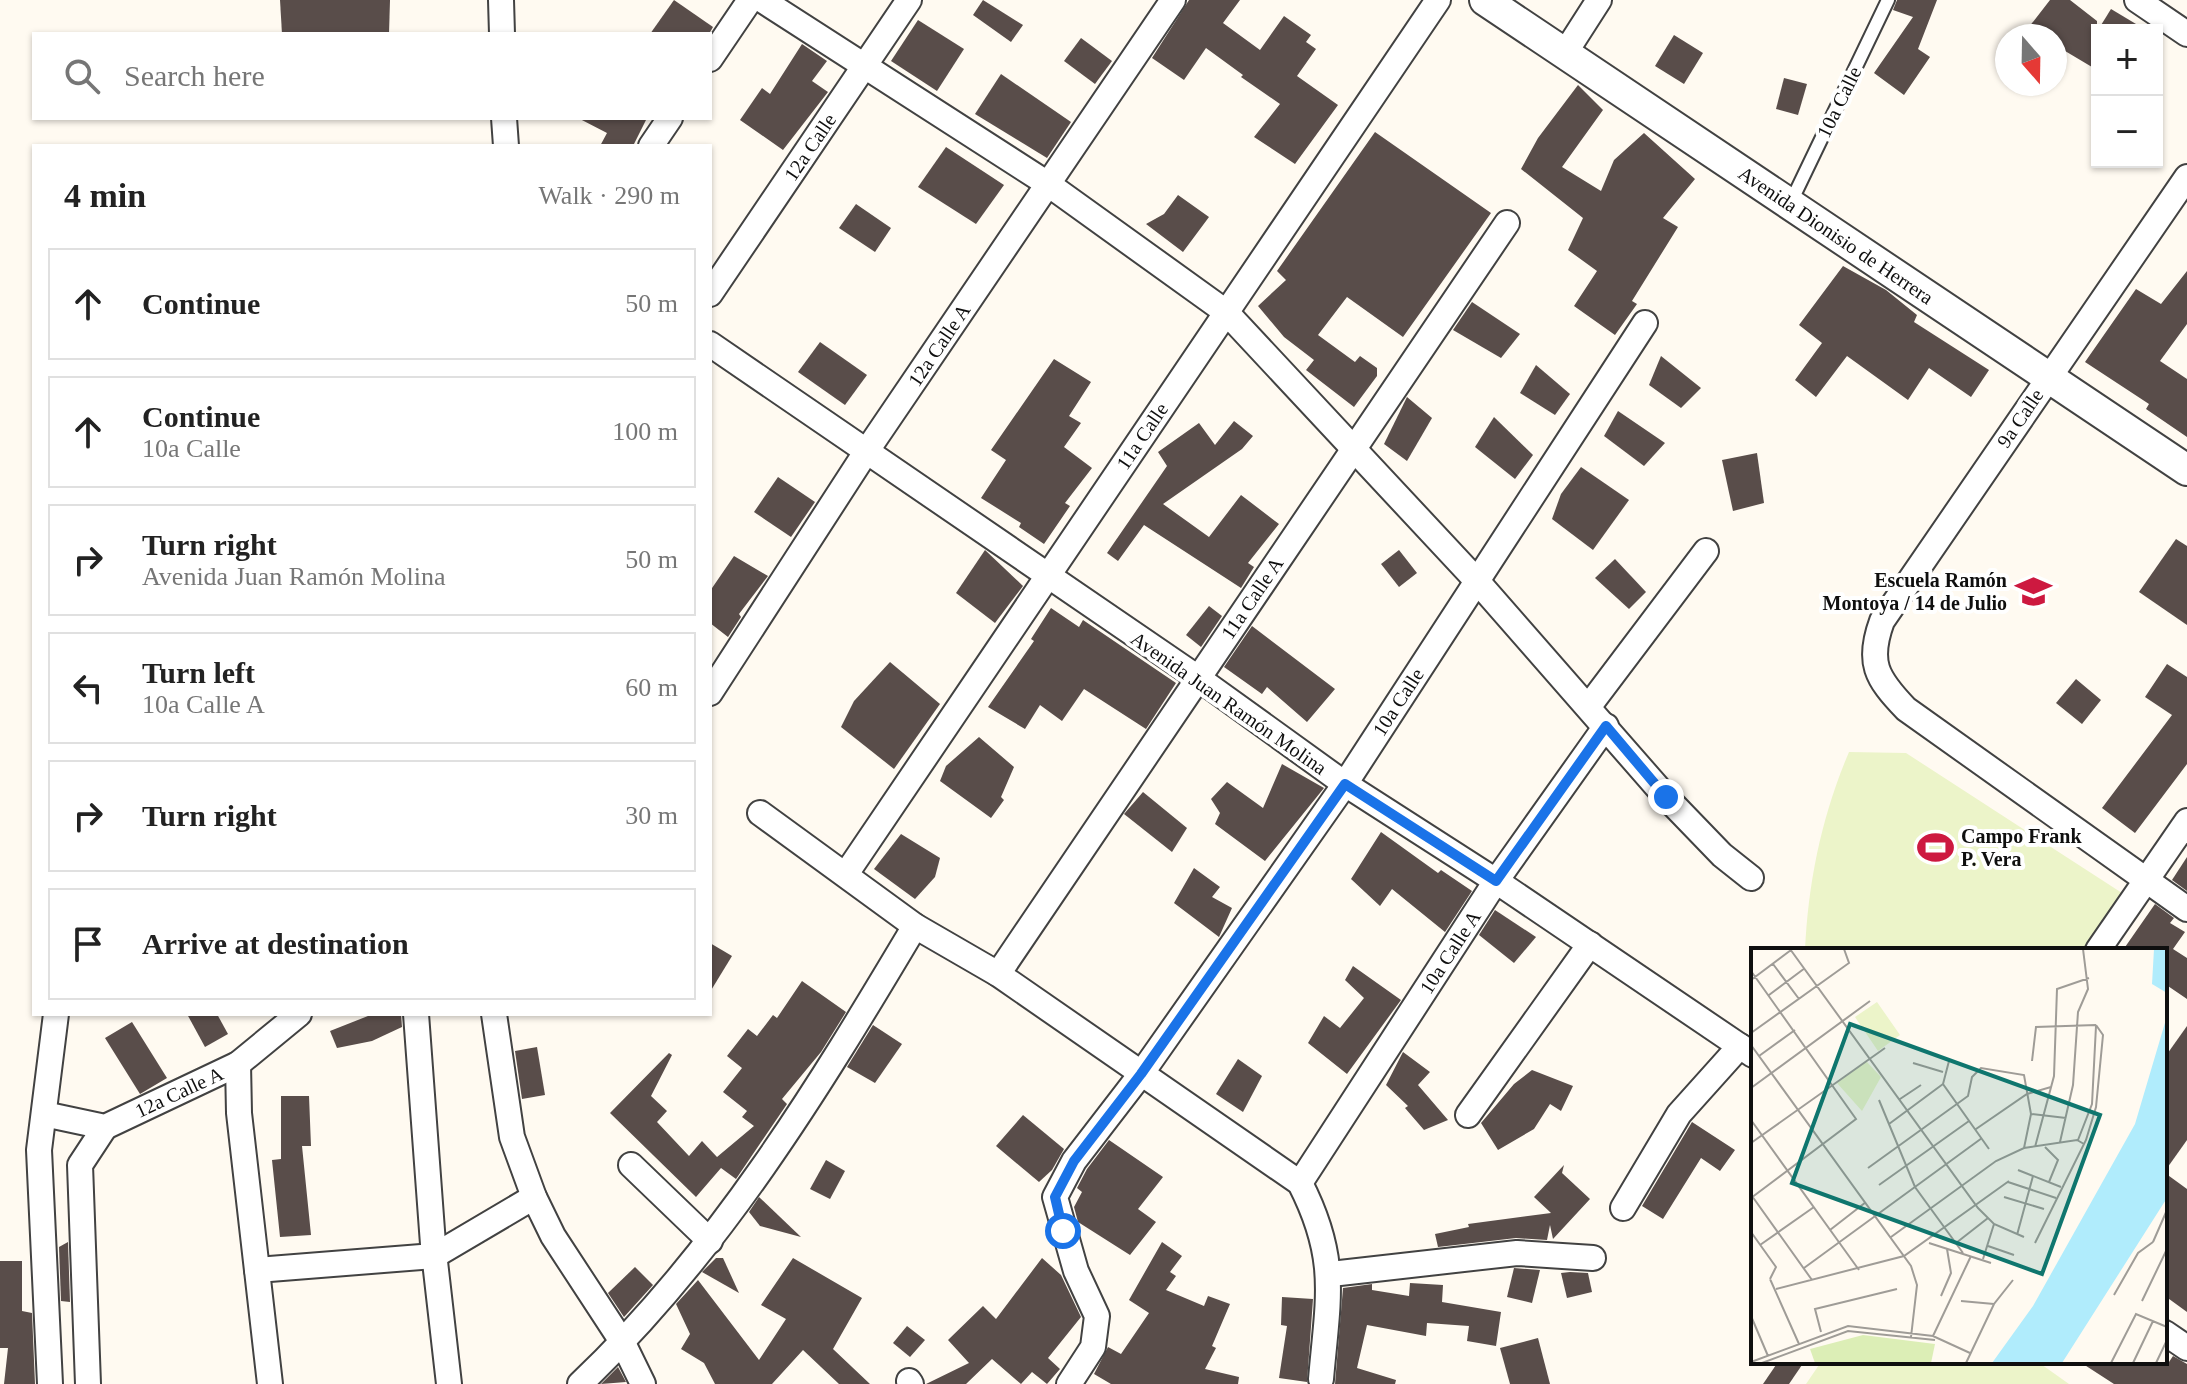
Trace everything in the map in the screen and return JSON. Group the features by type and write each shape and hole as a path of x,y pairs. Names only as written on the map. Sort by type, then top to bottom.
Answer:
{"street":[{"path":"501,0 502,32"},
{"path":"712,56 750,0"},
{"path":"762,0 867,64 1048,184 1226,312 1477,581 1666,797 1722,855 1751,878"},
{"name":"12a Calle","path":"712,291 909,0"},
{"name":"12a Calle A","path":"712,690 866,452 1173,0"},
{"name":"11a Calle","path":"846,874 1438,0"},
{"name":"Avenida Dionisio de Herrera","path":"1485,0 2187,470"},
{"path":"1565,53 1599,0"},
{"path":"2137,0 2187,34"},
{"path":"504,120 506,144"},
{"path":"652,144 669,120"},
{"name":"9a Calle","path":"2145,881 1906,709 1889,691 1875,668 1873,645 1882,621 2187,177"},
{"name":"11a Calle A","path":"998,974 1507,223"},
{"name":"10a Calle","path":"1069,1384 1093,1347 1097,1316 1076,1271 1055,1197 1074,1161 1141,1074 1345,784 1645,323"},
{"name":"Avenida Juan Ramón Molina","path":"712,345 1047,578 1198,678 1345,784 1496,881 1746,1050"},
{"path":"1589,706 1706,551"},
{"name":"10a Calle A","path":"1300,1183 1496,881 1606,726"},
{"path":"760,813 915,926 998,974 1300,1183 1319,1219 1331,1274 1321,1379"},
{"path":"2099,948 2187,821"},
{"path":"2145,881 2187,909"},
{"path":"580,1384 623,1343 710,1241 818,1089 915,926"},
{"path":"1468,1115 1590,944"},
{"path":"50,1384 39,1150 56,1016"},
{"name":"12a Calle A","path":"105,1127 238,1064 297,1016"},
{"path":"416,1016 434,1256 449,1384"},
{"path":"494,1016 512,1137 534,1197 553,1236 623,1343 643,1384"},
{"path":"1623,1208 1679,1114 1746,1050"},
{"path":"238,1064 239,1113 270,1384"},
{"path":"44,1114 105,1127 80,1165 88,1384"},
{"path":"631,1165 710,1241"},
{"path":"257,1270 434,1256 534,1197"},
{"path":"1331,1274 1517,1253 1593,1258"},
{"path":"2167,1334 2187,1348"}],"lane":[{"name":"10a Calle","path":"1790,204 1888,0"}],"green space":[{"name":"Campo Frank P. Vera","path":"1849,752 1906,753 2122,893 2085,948 1805,948 1809,899 1818,849"},
{"path":"1820,1364 2041,1364 2069,1384 1806,1384"}],"building":[{"path":"280,0 390,0 389,32 282,32"},
{"path":"674,0 713,27 710,32 651,32"},
{"path":"983,0 1023,25 1011,42 973,15"},
{"path":"1189,0 1240,0 1223,23 1260,50 1284,16 1311,35 1306,42 1316,49 1297,76 1338,105 1295,164 1254,137 1280,104 1241,77 1243,75 1206,48 1184,80 1152,58"},
{"path":"1897,0 1937,0 1918,49 1930,57 1904,95 1874,73 1913,17 1893,10"},
{"path":"2050,0 2070,0 2097,21 2097,24 2091,24 2091,66 2067,52 2067,24 2031,24"},
{"path":"2111,9 2136,24 2102,24"},
{"path":"918,20 964,49 937,91 891,61"},
{"path":"1674,35 1703,53 1684,84 1655,66"},
{"path":"1081,38 1112,61 1095,84 1064,61"},
{"path":"802,44 827,61 812,81 828,92 783,150 740,120 762,88 770,94"},
{"path":"1001,74 1071,122 1047,158 975,114"},
{"path":"1784,78 1807,84 1798,115 1776,109"},
{"path":"1578,85 1603,110 1562,167 1601,191 1614,160 1644,133 1695,179 1663,218 1678,227 1632,301 1637,304 1615,335 1574,306 1597,271 1568,250 1583,218 1521,169 1538,138"},
{"path":"582,120 646,120 634,144 601,144 607,133"},
{"path":"1375,132 1491,213 1403,337 1347,297 1318,335 1355,362 1360,356 1377,368 1377,376 1354,407 1306,370 1314,360 1284,337 1258,306 1286,280 1277,271"},
{"path":"946,147 1004,185 976,224 918,187"},
{"path":"1178,195 1209,217 1183,252 1146,224 1164,214"},
{"path":"856,204 891,228 875,252 839,228"},
{"path":"1843,266 1886,290 1917,315 1914,322 1989,370 1971,397 1929,368 1908,400 1847,356 1816,397 1795,380 1822,343 1799,325"},
{"path":"2187,271 2187,324 2160,361 2187,379 2187,437 2146,409 2149,404 2085,362 2136,289 2161,304"},
{"path":"1472,302 1520,334 1501,358 1453,330"},
{"path":"820,342 867,375 845,405 798,372"},
{"path":"1661,356 1701,388 1681,408 1649,385"},
{"path":"1054,359 1091,382 1069,416 1081,423 1064,447 1092,468 1065,503 1070,506 1044,544 1019,527 1021,523 981,498 1006,460 991,450"},
{"path":"1536,365 1570,394 1555,415 1520,393"},
{"path":"1407,397 1432,418 1407,461 1384,444"},
{"path":"1618,411 1665,443 1644,466 1604,436"},
{"path":"1494,417 1533,455 1515,479 1475,447"},
{"path":"1234,421 1253,436 1242,449 1163,504 1209,537 1241,495 1279,524 1248,563 1254,567 1241,588 1144,525 1118,561 1107,553 1167,466 1158,452 1199,423 1215,445"},
{"path":"1757,453 1764,503 1733,511 1722,460"},
{"path":"1581,467 1629,500 1593,550 1552,519 1561,494"},
{"path":"778,477 815,502 791,537 754,512"},
{"path":"2176,539 2187,546 2187,625 2139,592"},
{"path":"985,550 1023,586 995,623 956,593"},
{"path":"1399,550 1417,573 1399,587 1381,564"},
{"path":"734,556 768,576 739,614 741,617 728,637 712,625 712,588"},
{"path":"1615,559 1646,592 1629,609 1595,578"},
{"path":"1209,606 1222,616 1201,647 1186,635"},
{"path":"1051,608 1079,627 1083,620 1176,683 1146,729 1084,689 1062,721 1040,705 1025,729 988,707 1034,641 1031,639"},
{"path":"1252,626 1335,689 1307,722 1267,687 1262,694 1224,667"},
{"path":"890,662 940,704 894,769 841,727 854,701"},
{"path":"2167,664 2187,677 2187,764 2135,833 2102,808 2172,715 2145,697"},
{"path":"2076,679 2101,700 2082,724 2056,703"},
{"path":"979,737 1014,767 1001,797 1004,800 991,818 940,781 946,766"},
{"path":"1282,764 1324,788 1265,861 1215,824 1220,813 1211,799 1227,782 1263,808"},
{"path":"1143,792 1187,828 1172,852 1124,814"},
{"path":"1381,832 1438,873 1441,870 1472,891 1445,932 1392,889 1380,906 1351,879"},
{"path":"901,834 940,858 935,877 915,899 874,869"},
{"path":"2187,857 2187,891 2172,880"},
{"path":"1194,868 1220,887 1212,897 1232,908 1219,937 1174,903"},
{"path":"2155,904 2174,918 2170,923 2185,932 2173,949 2187,958 2187,999 2167,985 2167,948 2124,948"},
{"path":"1495,910 1536,937 1514,963 1479,935"},
{"path":"712,944 732,956 712,989"},
{"path":"1353,966 1401,1000 1347,1074 1308,1043 1324,1016 1340,1028 1364,998 1345,980"},
{"path":"802,981 846,1012 821,1052 782,1099 787,1104 736,1179 721,1168 696,1197 610,1113 669,1053 672,1055 651,1096 667,1111 657,1122 689,1156 702,1141 717,1157 754,1126 742,1117 747,1111 723,1092 742,1068 727,1056 748,1029 757,1036 773,1015 777,1018"},
{"path":"188,1016 218,1016 228,1034 205,1047"},
{"path":"368,1016 401,1016 402,1027 372,1041 337,1048 330,1031"},
{"path":"132,1022 167,1078 140,1094 105,1038"},
{"path":"873,1025 902,1044 875,1083 847,1067"},
{"path":"2187,1026 2187,1140 2167,1168 2167,1054"},
{"path":"537,1047 545,1095 522,1099 515,1051"},
{"path":"1403,1052 1430,1072 1418,1085 1448,1120 1424,1130 1405,1108 1408,1106 1386,1085"},
{"path":"1238,1059 1262,1076 1243,1112 1216,1094"},
{"path":"1532,1070 1573,1086 1561,1111 1550,1104 1534,1129 1498,1150 1481,1123 1514,1084"},
{"path":"281,1096 309,1096 311,1146 302,1146 311,1235 280,1237 272,1160 281,1159"},
{"path":"1023,1115 1064,1149 1052,1170 1039,1182 996,1146"},
{"path":"1692,1122 1735,1150 1720,1171 1701,1158 1663,1219 1642,1206"},
{"path":"1109,1140 1163,1177 1138,1209 1156,1222 1130,1255 1078,1222 1074,1207 1082,1192 1077,1188"},
{"path":"826,1160 845,1171 830,1199 810,1189"},
{"path":"1564,1165 1562,1173 1590,1199 1553,1239 1550,1225 1547,1240 1516,1238 1438,1247 1435,1234 1469,1227 1468,1224 1551,1213 1534,1197"},
{"path":"2167,1174 2187,1189 2187,1312 2167,1297"},
{"path":"759,1197 801,1237 760,1226 749,1212"},
{"path":"68,1242 70,1302 61,1301 59,1247"},
{"path":"1162,1242 1182,1256 1170,1272 1176,1276 1166,1290 1204,1306 1208,1296 1230,1304 1212,1346 1216,1348 1205,1369 1239,1377 1238,1384 1111,1384 1094,1374 1108,1347 1121,1354 1149,1313 1129,1300"},
{"path":"716,1258 723,1258 739,1293 702,1272"},
{"path":"793,1258 862,1298 833,1349 870,1384 839,1384 803,1350 772,1384 715,1384 704,1363 681,1349 690,1334 676,1304 698,1280 759,1360 786,1319 761,1305"},
{"path":"1042,1258 1061,1275 1081,1317 1048,1358 1060,1369 1047,1384 1032,1372 1021,1384 992,1359 966,1384 926,1384 969,1363 948,1340 983,1306 996,1319"},
{"path":"0,1261 22,1261 22,1311 32,1313 35,1384 4,1384 8,1348 0,1348"},
{"path":"635,1267 653,1285 624,1317 608,1293"},
{"path":"1514,1268 1540,1270 1532,1303 1507,1297"},
{"path":"1561,1273 1588,1273 1592,1292 1567,1298"},
{"path":"1410,1283 1443,1285 1442,1302 1501,1312 1496,1346 1467,1341 1469,1326 1427,1323 1426,1336 1367,1325 1357,1368 1396,1380 1395,1384 1335,1384 1343,1288 1372,1284 1372,1290 1409,1296"},
{"path":"1282,1297 1313,1299 1307,1382 1279,1378 1287,1326 1281,1325"},
{"path":"907,1326 925,1340 910,1357 893,1343"},
{"path":"1538,1338 1550,1384 1510,1384 1500,1348"},
{"path":"2173,1356 2187,1364 2187,1384 2114,1384 2083,1364 2167,1364"},
{"path":"1777,1364 1803,1364 1789,1384 1763,1384"},
{"path":"618,1367 626,1382 601,1384"}],"place":[{"name":"Escuela Ramón Montoya / 14 de Julio","path":"2033,591"},
{"name":"Campo Frank P. Vera","path":"1935,847"}],"route":[{"path":"1063,1231 1055,1197 1074,1161 1141,1074 1345,784 1496,881 1606,726 1666,797"}]}
